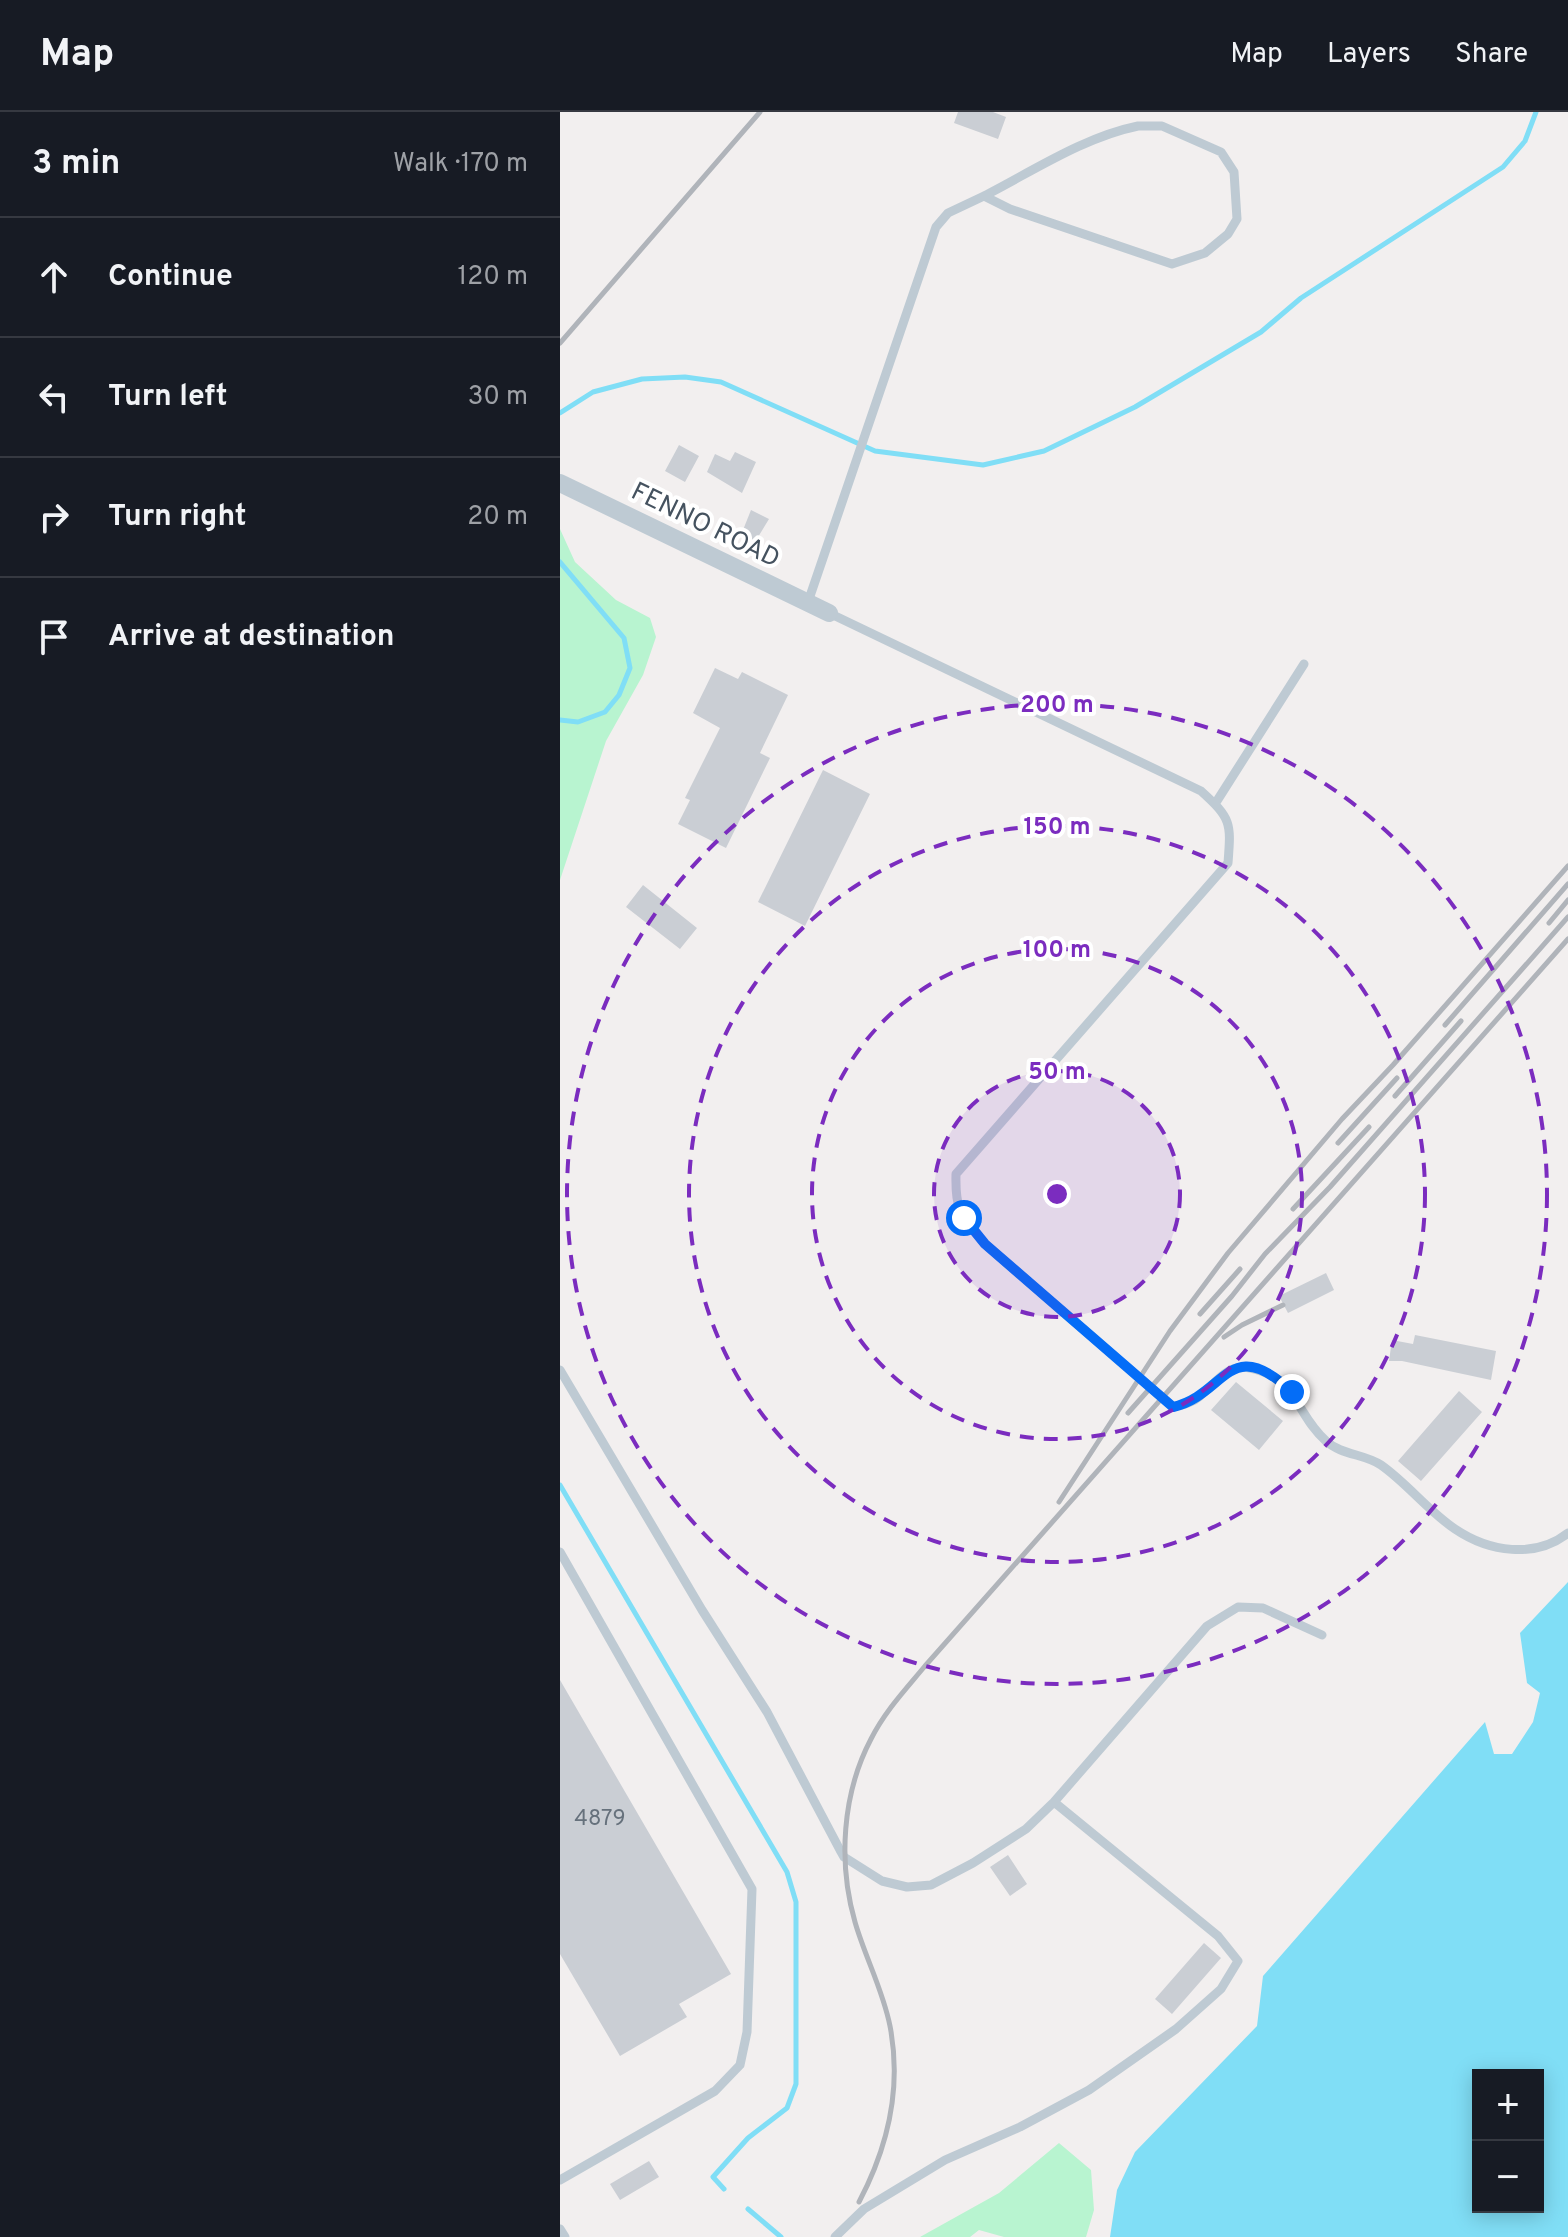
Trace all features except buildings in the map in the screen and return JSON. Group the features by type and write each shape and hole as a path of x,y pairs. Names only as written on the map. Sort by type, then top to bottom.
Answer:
{"street":[{"name":"FENNO ROAD","path":"560,483 829,613"}],"lane":[{"path":"808,602 936,227 948,213 1116,131 1138,126 1162,126 1221,152 1234,172 1237,219 1228,234 1205,253 1172,264 1010,209 984,196"},
{"path":"829,613 1201,791 1231,826 1228,863 956,1174 955,1200 964,1218 985,1244 1173,1407 1188,1404 1229,1370 1248,1367 1270,1373 1292,1392 1326,1441 1381,1465 1456,1529 1482,1542 1509,1550 1540,1549 1568,1533"},
{"path":"1215,804 1304,664"},
{"path":"560,1370 702,1610 767,1712 844,1857 882,1881 907,1887 931,1885 1026,1829 1054,1802 1207,1626 1238,1607 1263,1608 1322,1635"},
{"path":"560,1552 752,1889 747,2032 740,2065 715,2091 560,2180"},
{"path":"835,2237 864,2209 945,2160 1020,2127 1089,2090 1176,2029 1221,1989 1238,1961 1218,1936 1054,1802"},
{"path":"560,2229 565,2237"}],"green space":[{"path":"560,529 575,562 616,600 650,618 656,637 643,675 606,741 560,880"},
{"path":"1059,2143 1091,2170 1094,2210 1086,2237 1004,2237 979,2230 970,2237 920,2237 999,2193"}],"water":[{"path":"1568,1582 1568,2237 1110,2237 1117,2190 1135,2152 1257,2026 1263,1976 1485,1722 1494,1754 1512,1754 1533,1722 1540,1693 1527,1683 1520,1633"}],"waterway":[{"path":"560,413 593,392 642,379 685,377 721,382 875,451 983,465 1044,451 1135,407 1261,332 1301,298 1503,167 1525,141 1536,112"},
{"path":"560,562 624,638 630,668 619,695 605,712 578,722 560,720"},
{"path":"560,1485 787,1872 796,1902 796,2084 787,2108 748,2138 713,2177 724,2189"},
{"path":"748,2209 781,2237"}],"railway":[{"path":"560,343 760,112"},
{"path":"1059,1502 1170,1331 1228,1253 1342,1119 1568,866"},
{"path":"1445,1025 1568,884"},
{"path":"1549,923 1568,900"},
{"path":"1128,1413 1232,1296 1265,1254 1330,1187 1568,917"},
{"path":"859,2202 885,2138 894,2072 890,2026 855,1922 846,1876 846,1829 854,1782 877,1729 925,1666 1568,939"},
{"path":"1395,1096 1461,1021"},
{"path":"1338,1143 1397,1078"},
{"path":"1293,1209 1369,1127"},
{"path":"1200,1314 1240,1269"},
{"path":"1224,1337 1283,1305"}],"route":[{"path":"964,1218 985,1244 1173,1407 1188,1404 1229,1370 1238,1367 1270,1373 1292,1392"}]}
